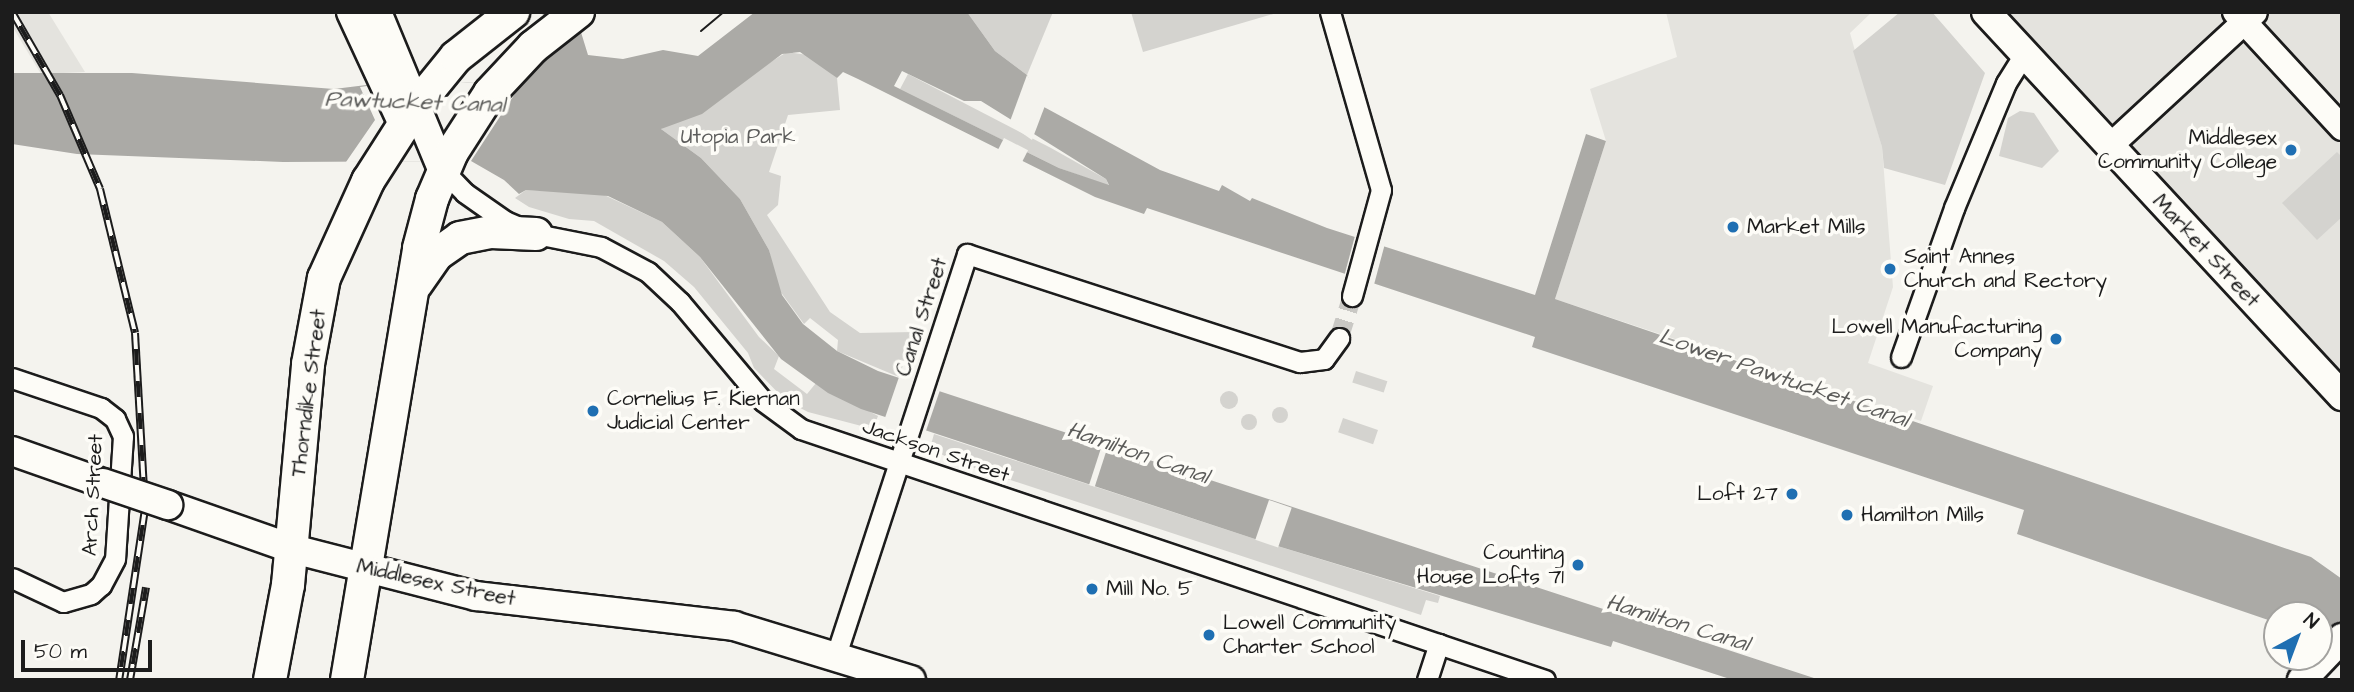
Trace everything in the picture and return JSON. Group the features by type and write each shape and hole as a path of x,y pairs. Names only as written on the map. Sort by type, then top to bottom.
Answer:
{"main road":[{"path":"351,12 408,95"},
{"path":"377,12 408,95 441,164"},
{"name":"Thorndike Street","path":"270,680 293,549 308,364 324,278 408,95 513,12"},
{"name":"Market Street","path":"1986,12 2342,396"},
{"path":"347,680 410,298 441,164 497,84 564,22"},
{"path":"410,298 432,260 460,238 491,232 536,234"},
{"name":"Middlesex Street","path":"12,451 293,549 364,568 476,596 734,626 911,680"},
{"path":"251,680 278,624"}],"street":[{"path":"1330,12 1380,184 1375,221 1353,292"},
{"path":"2110,146 2245,16 2342,128"},
{"path":"1901,357 1954,208 2006,83 2024,54"},
{"name":"Jackson Street","path":"441,164 494,214 536,234 590,243 630,260 672,293 777,414 811,433 1545,680"},
{"name":"Canal Street","path":"836,655 967,254 1300,362 1324,359 1339,338"},
{"name":"Arch Street","path":"12,378 101,408 115,419 123,436 115,559 101,585 90,594 63,602 12,578"},
{"path":"1427,680 1439,644"}],"shaded area":[{"path":"12,12 48,12 85,72 41,74 12,26"},
{"name":"Market Mills","path":"1666,12 1872,12 1850,33 1882,147 1893,287 1868,363 1933,386 1921,421 1555,299 1606,141 1590,89 1677,57"},
{"path":"2003,12 2342,12 2342,378"}],"green space":[{"path":"967,12 1053,12 1027,75 995,51"},
{"path":"1131,12 1280,12 1143,52"},
{"path":"1900,12 1932,12 1985,73 1945,185 1884,168 1882,147 1853,51"},
{"name":"Utopia Park","path":"787,52 808,55 837,78 840,110 788,115 769,172 781,176 778,205 767,215 830,312 860,333 914,332 899,377 837,351 838,340 810,318 804,324 777,287 769,250 740,199 701,158 661,129"},
{"path":"908,74 1051,148 1106,179 1109,186 1059,168 900,89"},
{"path":"2020,111 2034,113 2059,151 2042,168 1999,156 2008,118"},
{"path":"2337,152 2342,157 2342,217 2317,240 2282,203"},
{"path":"526,190 600,193 662,222 700,257 759,337 779,356 774,369 807,394 816,383 878,416 873,429 808,412 785,400 754,368 748,353 694,287 664,261 594,221 569,219 529,207 515,198"},
{"path":"1356,371 1387,381 1384,393 1352,382"},
{"path":"1229,391 1235,394 1238,400 1235,406 1229,409 1223,406 1220,400 1223,394"},
{"path":"1277,407 1283,407 1288,415 1286,421 1277,423 1272,418 1272,412"},
{"path":"1246,414 1252,414 1257,422 1255,428 1246,430 1241,425 1241,419"},
{"path":"1343,418 1378,430 1373,444 1338,432"},
{"path":"934,434 1258,540 1440,596 1438,603 1426,600 1421,615 956,462 930,448"}],"water":[{"path":"542,12 580,29 588,55 623,59 663,50 698,56 755,12 967,12 995,51 1027,75 1044,107 1160,170 1219,191 1222,185 1250,201 1252,198 1327,228 1535,295 1586,134 1606,141 1555,299 2311,557 2342,579 2342,648 2333,644 2333,601 2263,601 2263,618 2017,534 2024,510 1532,347 1535,337 1147,208 1144,214 1095,197 843,72 837,78 800,52 782,54 702,114 661,129 701,158 740,199 769,250 782,295 803,324 837,351 878,371 1820,680 1733,680 1613,641 1611,647 1258,540 861,409 828,393 781,359 700,257 662,222 608,196 526,190 519,194 504,180 471,161 283,162 77,154 12,144 12,73 132,73 334,89 415,79 520,86 553,51","holes":["902,71 964,101 981,101 1106,179 1109,185 1059,168 894,86"]}],"pier":[{"path":"1027,75 1046,103 1032,140 1009,124"},
{"path":"415,79 520,86 471,161 346,162 375,120 360,87"},
{"path":"1004,138 1028,150 1021,165 997,152"},
{"path":"1356,232 1386,240 1374,285 1344,277"},
{"path":"899,377 940,391 926,432 885,418"},
{"path":"1102,445 1108,447 1095,487 1089,485"},
{"path":"1269,500 1292,508 1278,548 1255,540"}],"tunnel":[{"path":"1339,338 1352,296"}],"tram line":[{"path":"701,31 724,12"}],"railway":[{"path":"12,12 60,95 100,189 135,333 145,509 119,680"},
{"path":"130,680 146,587"}],"place":[{"name":"Middlesex Community College","path":"2291,150"},
{"name":"Market Mills","path":"1733,227"},
{"name":"Saint Annes Church and Rectory","path":"1890,269"},
{"name":"Lowell Manufacturing Company","path":"2056,339"},
{"name":"Cornelius F. Kiernan Judicial Center","path":"593,411"},
{"name":"Loft 27","path":"1792,494"},
{"name":"Hamilton Mills","path":"1847,515"},
{"name":"Counting House Lofts 71","path":"1578,565"},
{"name":"Mill No. 5","path":"1092,589"},
{"name":"Lowell Community Charter School","path":"1209,635"}],"water label":[{"name":"Pawtucket Canal","path":"415,102"},
{"name":"Lower Pawtucket Canal","path":"1784,378"},
{"name":"Hamilton Canal","path":"1138,453"},
{"name":"Hamilton Canal","path":"1678,623"}]}
